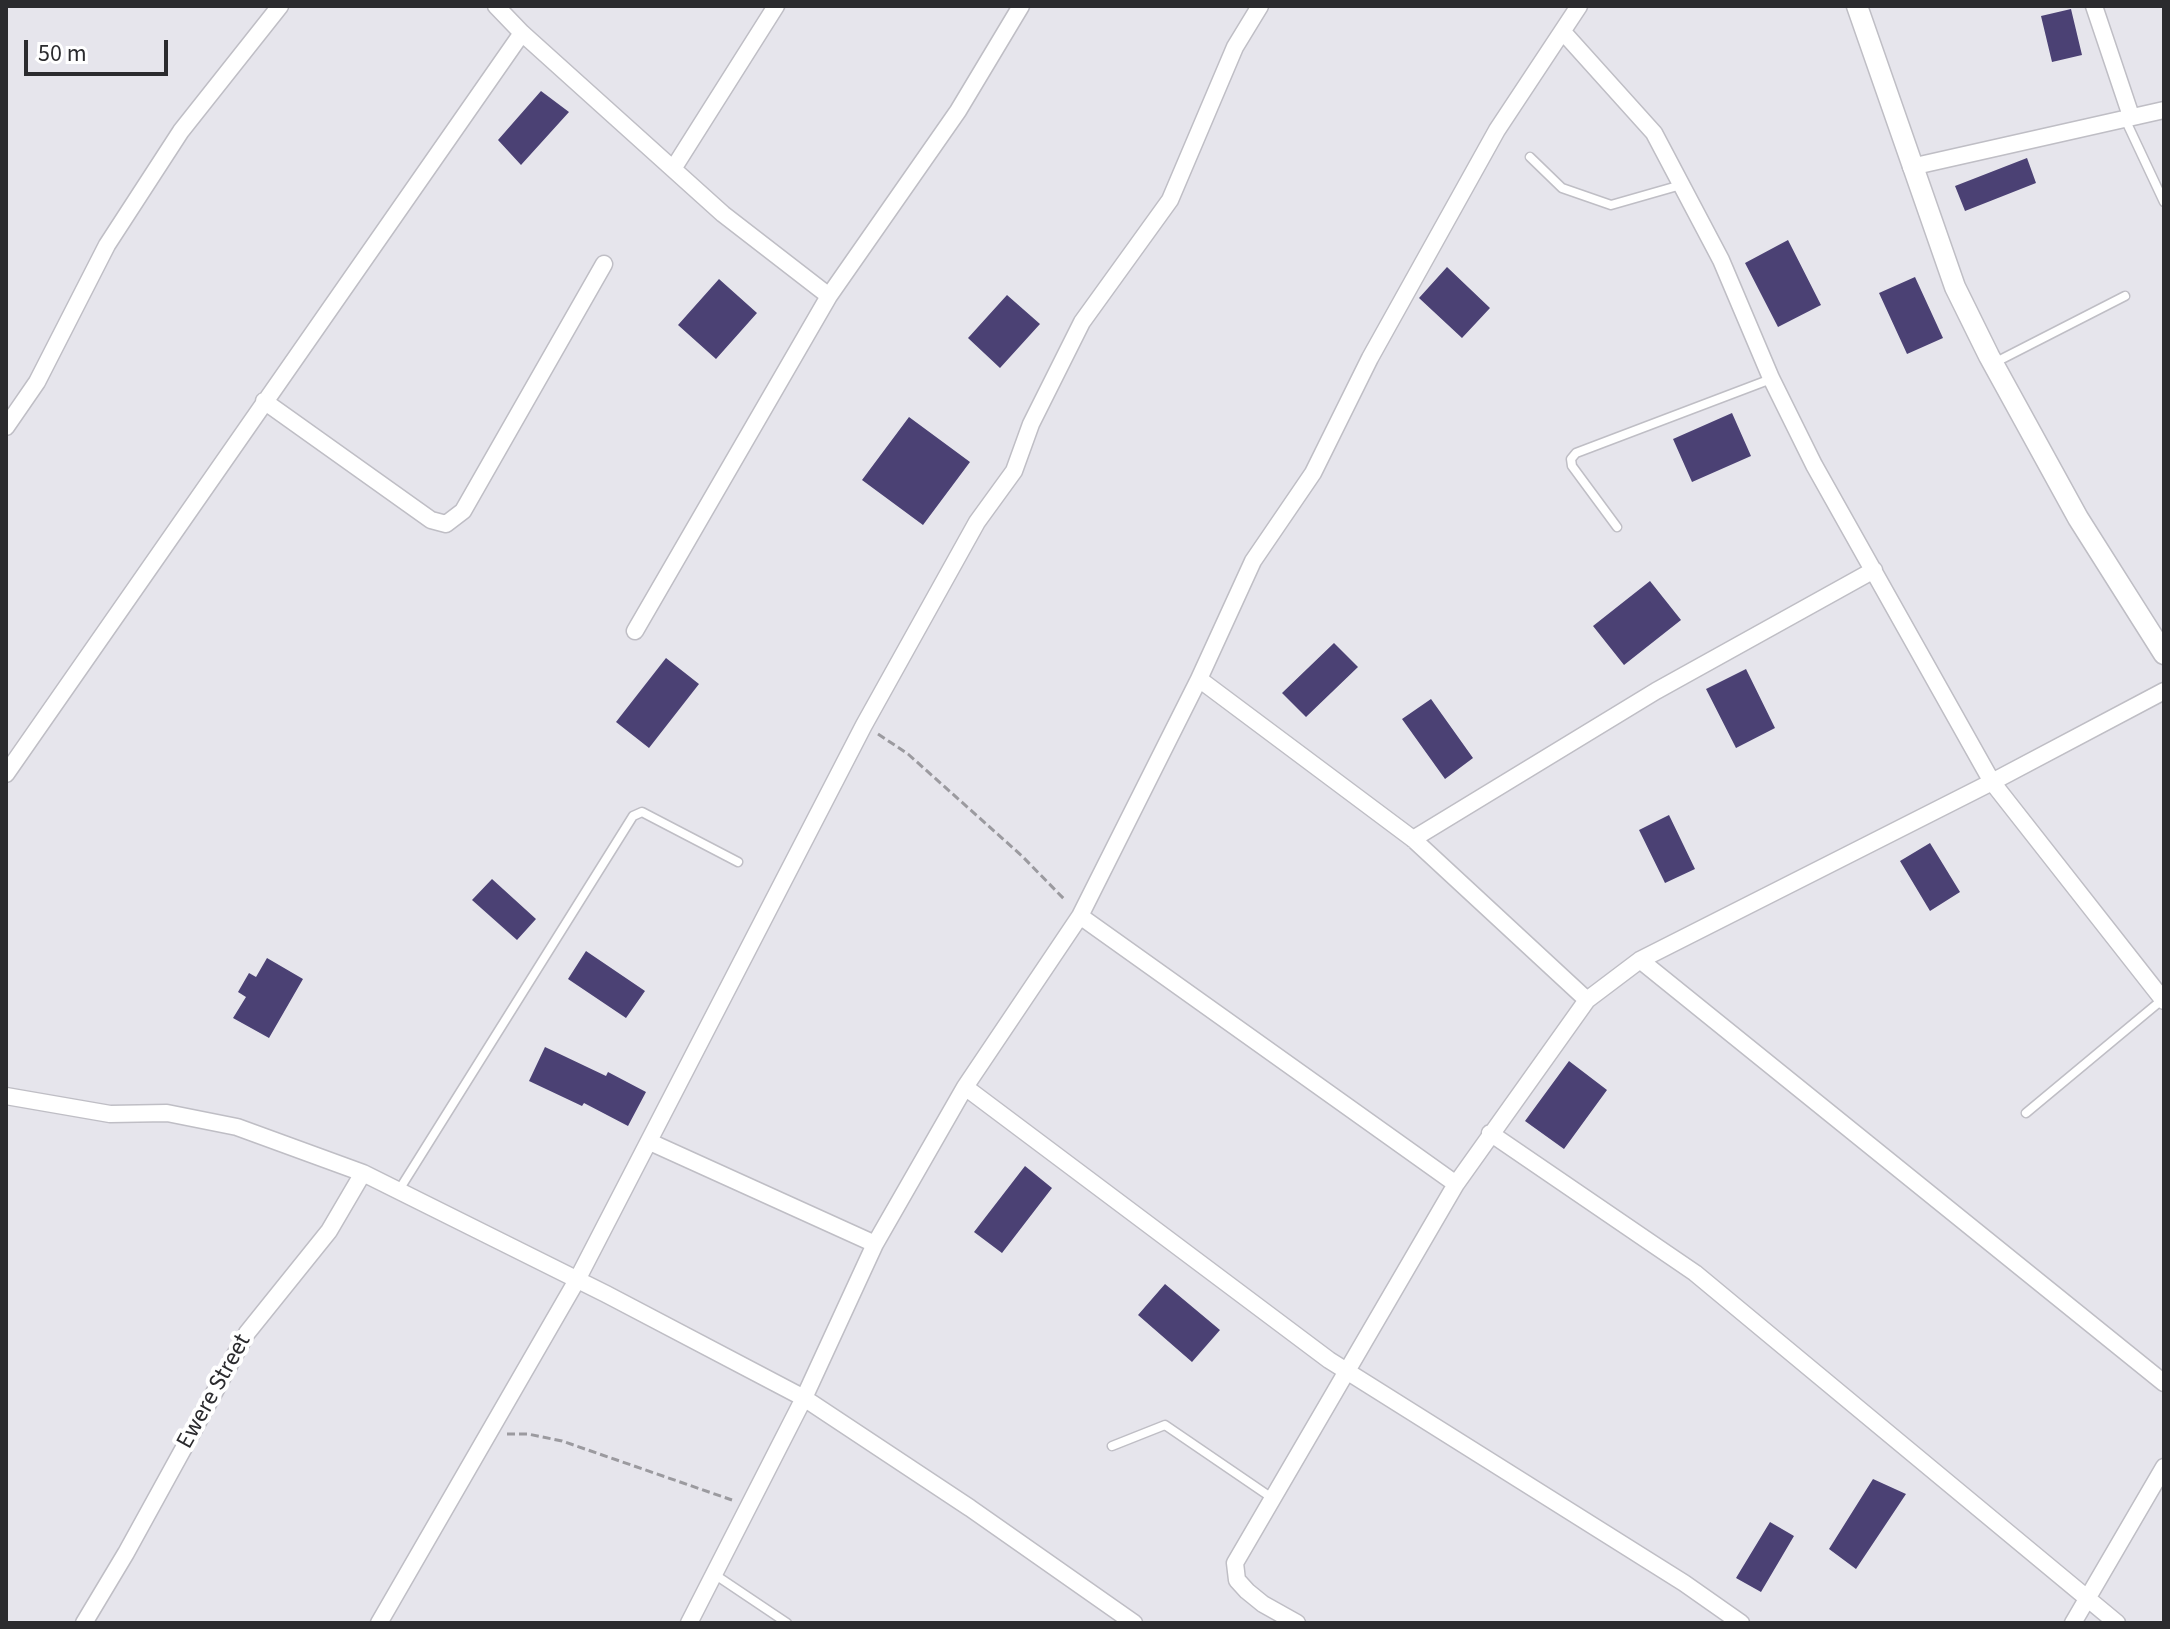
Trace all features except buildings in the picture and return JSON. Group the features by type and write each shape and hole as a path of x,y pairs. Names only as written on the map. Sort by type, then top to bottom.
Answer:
{"street":[{"path":"6,427 37,382 107,245 181,131 280,6"},
{"path":"496,6 723,214 829,296"},
{"path":"673,169 776,6"},
{"path":"635,631 829,296 958,111 1021,6"},
{"path":"379,1623 577,1280 864,725 977,522 1014,471 1031,424 1082,322 1170,200 1235,47 1260,6"},
{"path":"689,1623 804,1398 875,1244 965,1087 1080,916 1199,679 1253,561 1313,473 1370,358 1497,130 1579,6"},
{"path":"1857,6 1955,287 1993,364 2078,518 2164,654"},
{"path":"2094,6 2128,117"},
{"path":"6,774 522,33"},
{"path":"1564,33 1654,133 1721,260 1771,378 1814,465 1992,782 2163,1000"},
{"path":"1911,167 2164,110"},
{"path":"264,401 431,520 446,524 463,511 604,264"},
{"path":"1413,839 1656,691 1874,570"},
{"path":"1199,679 1413,839 1587,1000"},
{"path":"1297,1623 1263,1604 1237,1580 1235,1563 1456,1184 1587,1000 1640,960 1992,782 2164,691"},
{"path":"1080,916 1456,1184"},
{"path":"1640,960 2164,1383"},
{"path":"965,1087 1346,1370 1684,1583 1741,1623"},
{"path":"6,1096 110,1114 167,1113 237,1127 363,1173 804,1398 970,1508 1134,1623"},
{"path":"1490,1133 1695,1273 2117,1623"},
{"path":"650,1142 875,1244"},
{"name":"Ewere Street","path":"84,1623 247,1333 329,1231 363,1173"},
{"path":"2073,1623 2164,1467"}],"lane":[{"path":"2128,117 2164,202"},
{"path":"1530,157 1562,188 1611,205 1681,185"},
{"path":"1993,364 2125,296"},
{"path":"1617,527 1572,466 1571,459 1576,453 1771,378"},
{"path":"399,1191 633,816 642,812 738,862"},
{"path":"2026,1113 2163,1000"},
{"path":"1112,1446 1165,1425 1272,1498"},
{"path":"713,1574 787,1623"}],"path":[{"path":"864,725 918,763 1022,856 1080,916"},
{"path":"484,1437 528,1434 562,1441 747,1506"}]}
